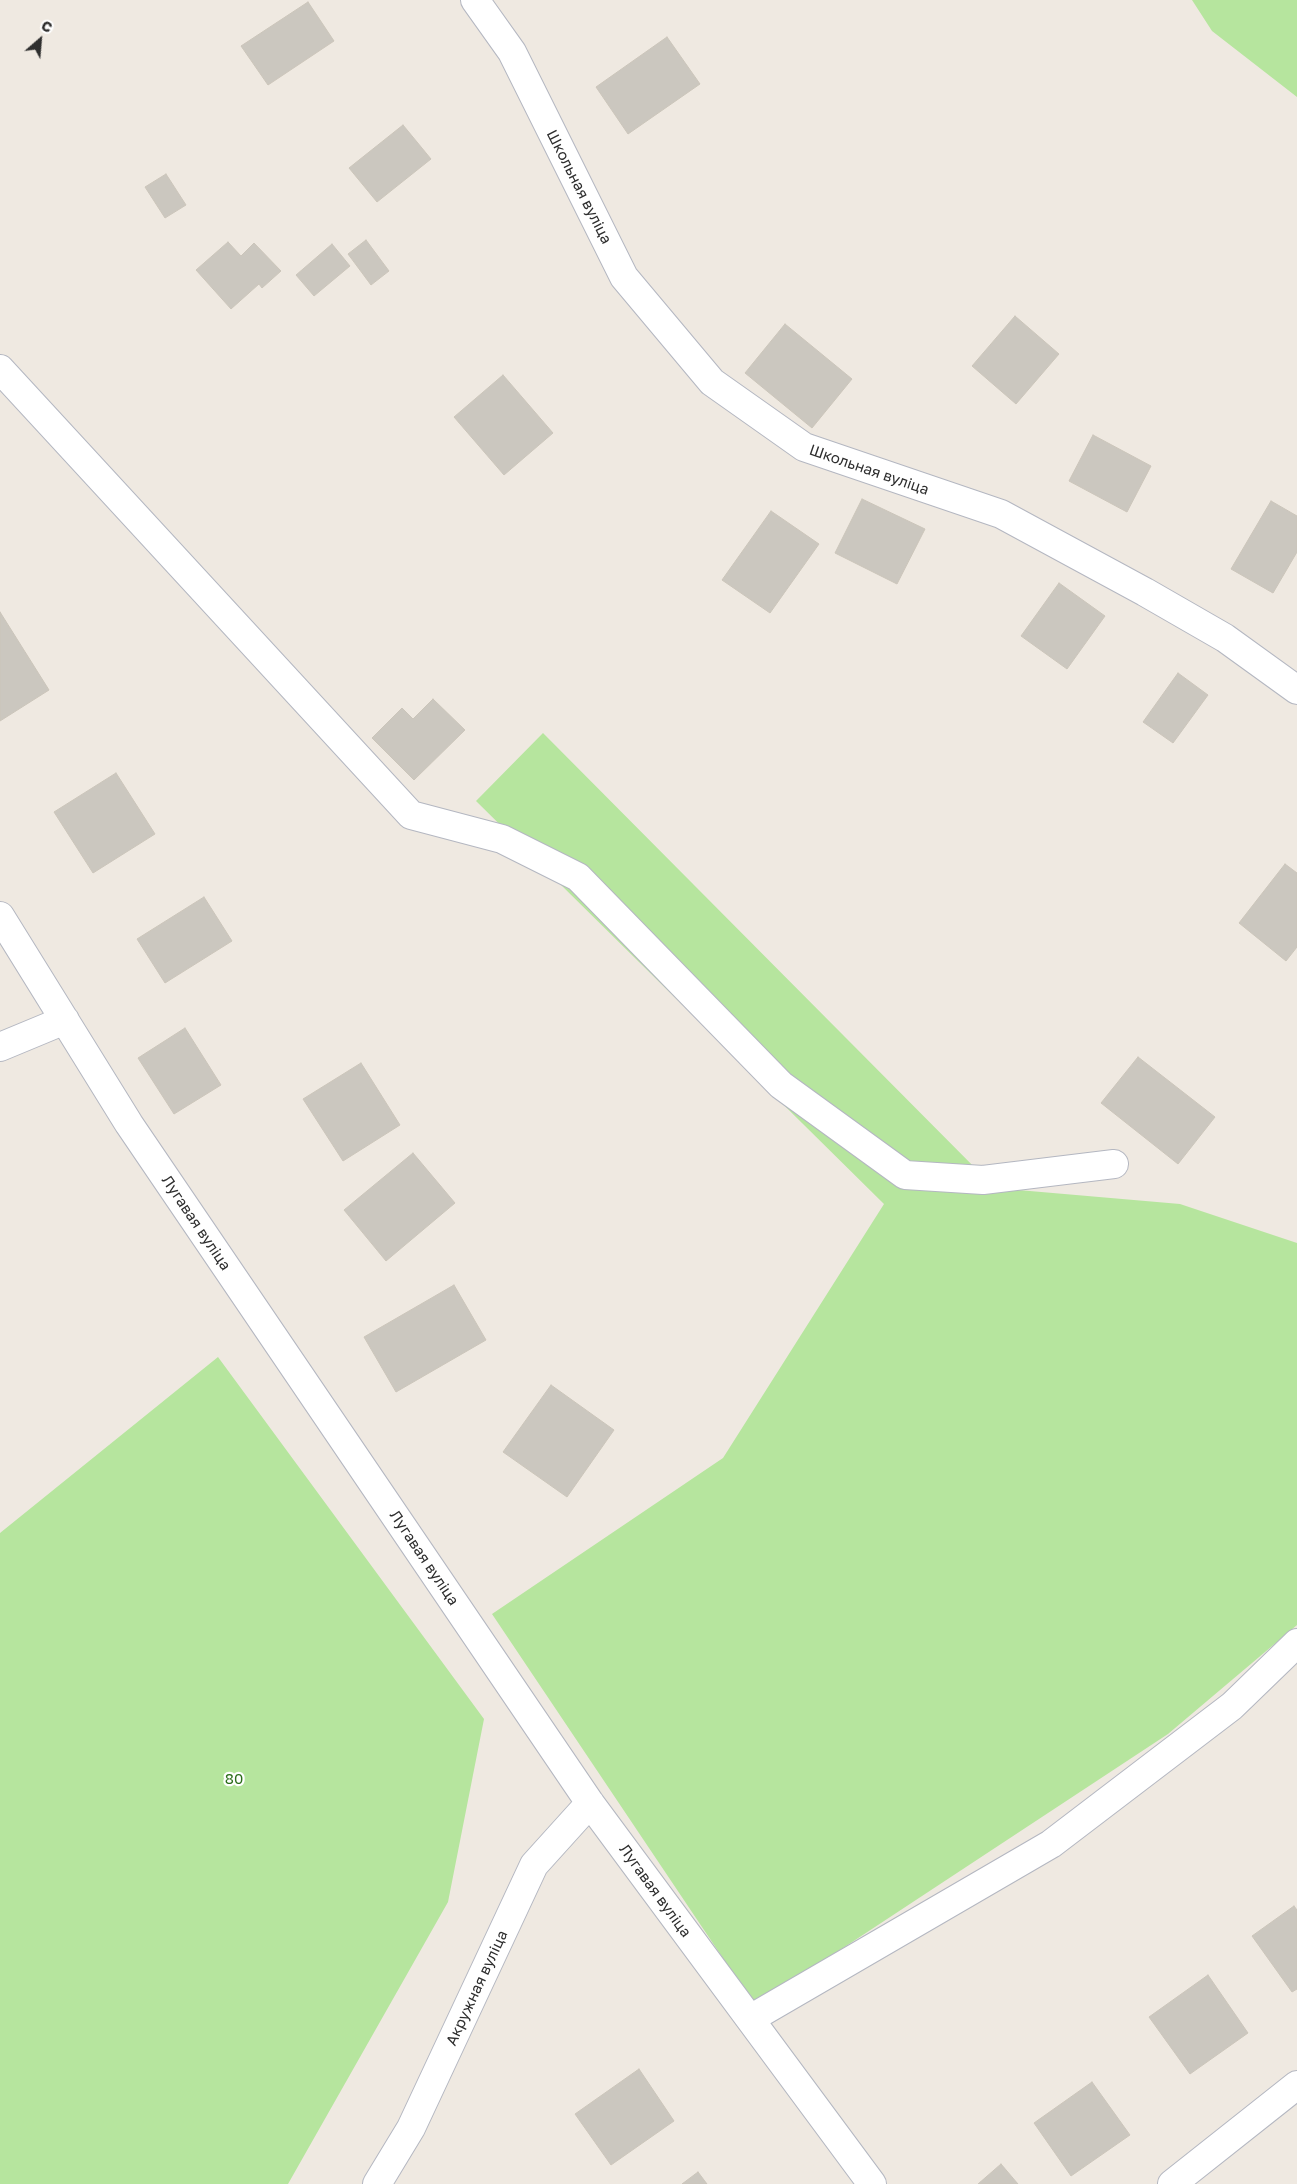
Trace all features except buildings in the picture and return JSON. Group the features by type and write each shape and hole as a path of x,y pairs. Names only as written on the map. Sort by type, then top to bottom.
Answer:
{"street":[{"name":"Школьная вуліца","path":"475,0 512,52 624,277 712,382 804,447 1001,514 1225,638 1297,690"},
{"path":"0,369 411,814 502,839 578,877 781,1085 905,1175 982,1180 1114,1164"},
{"name":"Лугавая вуліца","path":"0,916 129,1124 590,1802 872,2184"},
{"path":"0,1047 65,1020"},
{"path":"750,2020 1051,1844 1232,1706 1297,1643"},
{"name":"Акружная вуліца","path":"377,2184 411,2128 534,1866 590,1802"},
{"path":"1172,2184 1297,2085"}],"green space":[{"path":"1192,0 1297,0 1297,97 1212,31"},
{"path":"543,733 995,1188 1180,1204 1297,1243 1297,1625 1168,1734 755,2006 492,1614 723,1458 884,1204 476,801"},
{"name":"80","path":"218,1357 484,1719 448,1902 288,2184 0,2184 0,1533"}]}
